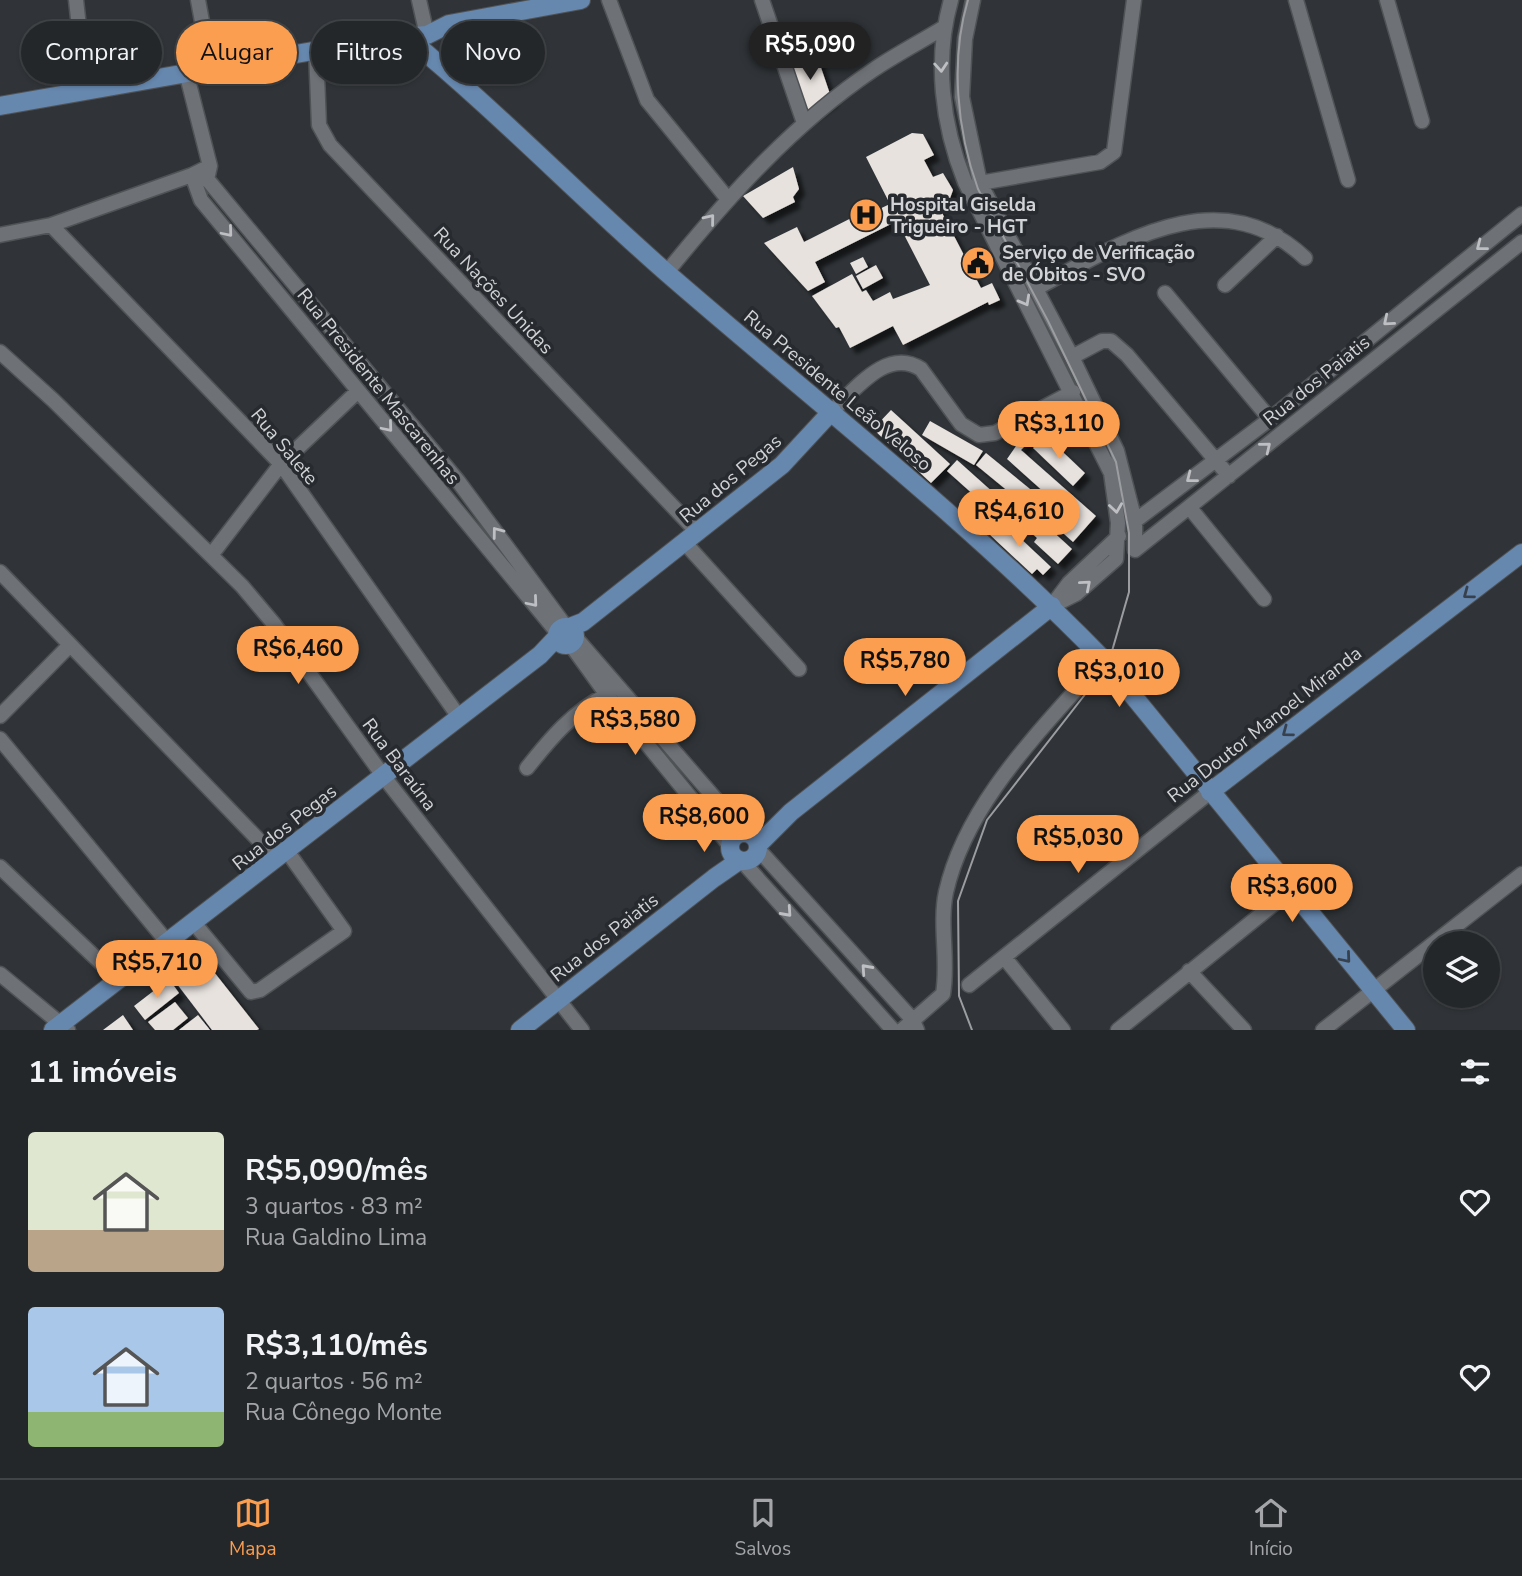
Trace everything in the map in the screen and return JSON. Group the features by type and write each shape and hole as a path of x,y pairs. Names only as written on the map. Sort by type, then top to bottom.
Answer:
{"main road":[{"path":"427,34 449,24 581,0"},
{"path":"427,58 436,61 433,33"},
{"name":"Rua Presidente Leão Veloso","path":"427,54 667,272 832,411 1052,606 1103,659 1406,1030"},
{"path":"0,106 176,77"},
{"name":"Rua dos Pegas","path":"61,1028 119,980 691,538 782,465 832,411"},
{"name":"Rua Doutor Manoel Miranda","path":"1210,792 1522,553"},
{"path":"752,840 753,859 736,854 735,837 752,840 782,819 1052,606"},
{"name":"Rua dos Paiatis","path":"520,1030 714,877 736,854"}],"street":[{"path":"76,0 86,90"},
{"path":"198,0 202,21"},
{"path":"419,0 433,33"},
{"path":"609,0 647,100 727,198"},
{"path":"762,0 804,122"},
{"path":"951,0 943,28 940,62 944,99 960,169 1108,461 1119,536 1116,559 1076,594 1052,606"},
{"path":"973,0 965,39 962,89 968,137 980,183 1072,357 1117,451 1136,521"},
{"path":"980,183 1100,162 1114,152 1133,0"},
{"path":"1296,0 1348,180"},
{"path":"1387,0 1422,121"},
{"path":"667,272 727,198 804,122 873,69 943,28"},
{"name":"Rua Presidente Mascarenhas","path":"189,84 209,172 458,481 568,634 607,695 736,854 893,1030"},
{"name":"Rua Nações Unidas","path":"317,84 318,125 330,145 691,538 799,669"},
{"path":"0,235 51,226 192,175 209,172"},
{"name":"Rua Presidente Mascarenhas","path":"192,175 201,200 358,391 568,634 752,840 910,1026"},
{"name":"Rua dos Paiatis","path":"1522,214 1270,419 1136,521 1136,550 1522,242"},
{"path":"1035,289 1133,237 1162,227 1200,220 1220,221 1277,236 1305,258"},
{"name":"Rua Salete","path":"51,226 281,464 459,717"},
{"path":"1225,285 1277,236"},
{"path":"1165,293 1270,419"},
{"path":"1072,357 1102,341 1111,341 1127,355 1229,476"},
{"name":"Rua Baraúna","path":"0,352 212,554 274,624 384,777 582,1030"},
{"path":"832,411 876,371 894,362 912,363 921,369 961,424 979,435 995,433 1073,392"},
{"path":"212,554 281,464 358,391"},
{"path":"1286,406 1299,421"},
{"path":"1190,508 1264,599"},
{"path":"1052,606 1069,583 1119,536"},
{"path":"0,572 282,855 344,930 260,990 251,992 194,923"},
{"path":"0,716 70,645"},
{"path":"910,1026 938,1000 944,986 946,893 968,831 1022,755 1103,659"},
{"path":"527,768 562,726 592,702 607,695"},
{"path":"0,739 168,943"},
{"name":"Rua Doutor Manoel Miranda","path":"969,985 1210,792"},
{"path":"0,867 119,980"},
{"path":"1323,1030 1522,873"},
{"path":"1118,1030 1290,891"},
{"path":"1004,957 1063,1030"},
{"path":"1189,971 1244,1030"},
{"path":"0,974 61,1028"}],"building":[{"path":"815,50 832,100 807,117 787,60"},
{"path":"912,133 923,134 934,155 924,160 933,177 943,173 953,190 949,201 939,207 981,288 992,283 1000,300 989,305 988,302 903,345 893,326 850,348 839,327 836,328 812,296 852,274 862,292 866,290 873,301 890,292 893,299 930,285 897,221 815,262 825,282 808,291 764,243 797,227 804,242 873,207 875,211 890,204 866,157"},
{"path":"793,167 799,189 793,197 795,202 763,218 743,196"},
{"path":"863,257 868,267 856,274 850,263"},
{"path":"876,265 883,278 863,289 856,276"},
{"path":"891,410 950,464 931,483 873,429"},
{"path":"930,421 983,451 974,465 922,435"},
{"path":"1045,435 1085,473 1073,486 1033,448"},
{"path":"1023,436 1030,441 1021,450 1096,516 1073,542 1044,516 1055,502 1007,459"},
{"path":"986,453 1030,489 1020,501 976,465"},
{"path":"957,460 1005,503 995,514 947,471"},
{"path":"1026,507 1072,549 1058,564 1034,542 1037,538 1016,519"},
{"path":"1002,521 1051,567 1043,575 1037,569 1032,574 989,534"},
{"path":"203,958 259,1029 212,1030 174,980"},
{"path":"169,979 179,993 145,1020 134,1006"},
{"path":"175,1002 188,1018 173,1030 155,1030 148,1022"},
{"path":"123,1015 133,1030 103,1030"},
{"path":"198,1015 210,1030 179,1030"}],"tram line":[{"path":"968,0 959,47 958,95 971,167 978,189 1048,321 1116,462 1129,533 1129,592 1108,665 987,820 958,901 959,996 972,1030"}],"place":[{"name":"Hospital Giselda Trigueiro - HGT","path":"866,215"},
{"name":"Serviço de Verificação de Óbitos - SVO","path":"978,263"}]}
